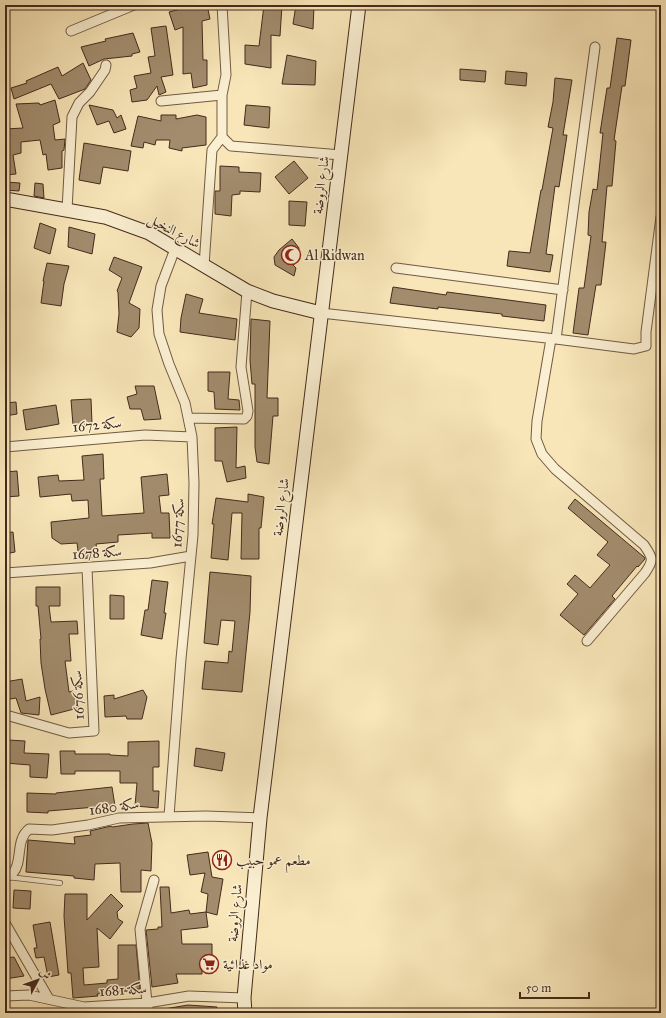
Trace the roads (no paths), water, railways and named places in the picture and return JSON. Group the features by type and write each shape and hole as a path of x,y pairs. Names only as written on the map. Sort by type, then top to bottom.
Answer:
{"main road":[{"name":"شارع الروضة","path":"245,1013 244,998 260,818 359,5"},
{"name":"شارع النخيل","path":"5,199 105,217 149,233 247,291 273,301 321,313"}],"street":[{"path":"71,31 134,5"},
{"path":"204,266 212,150 222,137 222,95 226,75 222,5"},
{"path":"587,641 645,573 651,564 652,556 644,546 555,469 542,454 536,439 537,421 563,290 595,47"},
{"path":"66,210 72,117 79,103 90,92 105,70 106,65"},
{"path":"161,101 222,95"},
{"path":"222,137 231,146 341,154"},
{"path":"321,313 634,349 646,346 646,332 661,217"},
{"name":"سكة 1677","path":"169,811 181,659 193,535 194,483 192,437 185,403 169,364 159,334 157,310 161,286 175,249"},
{"path":"396,268 563,290"},
{"path":"188,418 244,419 247,416 248,411 241,367 247,291"},
{"name":"سكة 1672","path":"5,447 145,435 192,437"},
{"name":"سكة 1678","path":"5,573 150,563 191,556"},
{"name":"سكة 1676","path":"6,714 69,733 94,731 87,568"},
{"name":"سكة 1680","path":"5,877 13,873 17,867 23,835 29,829 52,830 169,811 260,818"},
{"path":"149,1013 140,929 154,880"},
{"path":"5,923 49,999"},
{"name":"سكة 1681","path":"5,996 29,994 83,1010 147,1003 189,996 244,998"}],"lane":[{"path":"5,877 60,884"}],"place":[{"name":"Al Ridwan","path":"291,255"},
{"name":"مطعم عمو حبيب","path":"222,860"},
{"name":"مواد غذائية","path":"209,964"}]}
